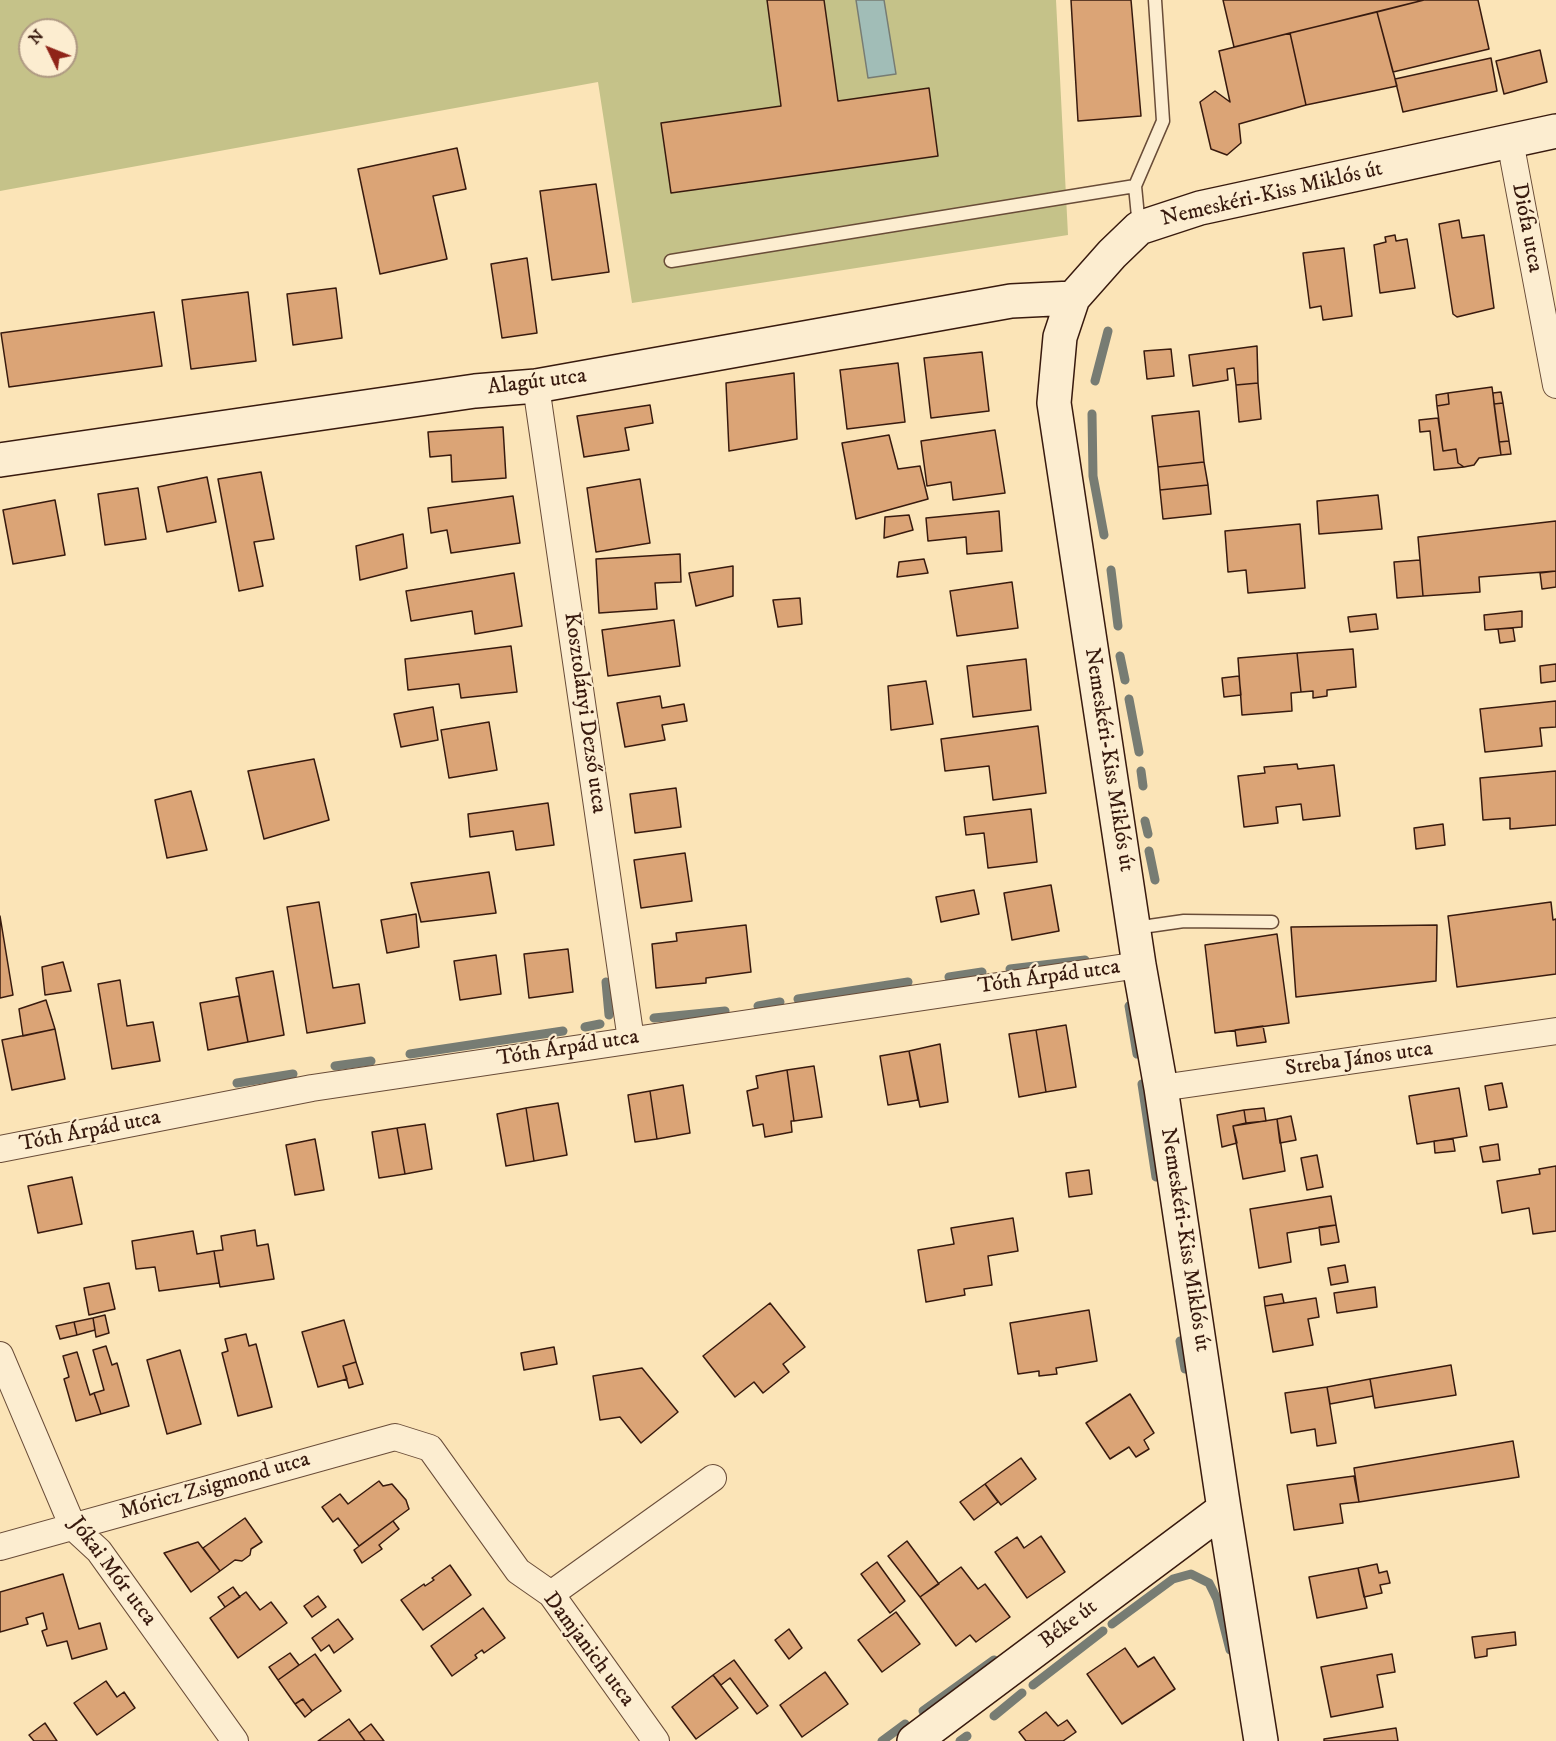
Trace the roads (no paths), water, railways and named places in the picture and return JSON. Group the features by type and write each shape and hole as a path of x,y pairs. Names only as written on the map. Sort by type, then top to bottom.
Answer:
{"street":[{"name":"Nemeskéri-Kiss Miklós út","path":"1261,1741 1161,1088 1139,965 1054,403 1060,337 1073,298 1112,254 1139,228 1200,208 1556,131"},
{"name":"Diófa utca","path":"1510,141 1556,385"},
{"name":"Alagút utca","path":"0,460 475,391 536,386 1011,301 1073,298"},
{"name":"Kosztolányi Dezső utca","path":"536,386 631,1040"},
{"name":"Tóth Árpád utca","path":"0,1149 312,1088 1139,965"},
{"name":"Streba János utca","path":"1161,1088 1556,1031"},
{"name":"Jókai Mór utca","path":"0,1355 73,1527 99,1551 235,1741"},
{"name":"Móricz Zsigmond utca","path":"0,1547 395,1437"},
{"name":"Damjanich utca","path":"395,1437 430,1448 518,1571 551,1594 656,1741"},
{"path":"551,1594 713,1478"},
{"name":"Béke út","path":"914,1741 1224,1509"}],"lane":[{"path":"1139,228 1136,186 1163,121 1155,0"},
{"path":"671,261 1136,186"},
{"path":"1134,928 1184,921 1272,922"}],"water":[{"path":"856,0 884,0 896,74 868,78"}],"waterway":[{"path":"1095,381 1108,331"},
{"path":"1092,414 1093,476 1104,535"},
{"path":"1111,570 1118,626"},
{"path":"1120,656 1125,680"},
{"path":"1129,699 1139,752"},
{"path":"1141,771 1143,786"},
{"path":"1145,821 1148,834"},
{"path":"1149,851 1155,880"},
{"path":"1010,969 1085,960"},
{"path":"949,977 982,972"},
{"path":"606,982 609,1015"},
{"path":"798,999 908,982"},
{"path":"758,1006 780,1002"},
{"path":"1129,1006 1137,1054"},
{"path":"654,1018 725,1011"},
{"path":"585,1027 600,1024"},
{"path":"410,1054 563,1031"},
{"path":"335,1066 371,1061"},
{"path":"237,1083 293,1074"},
{"path":"1142,1084 1156,1177"},
{"path":"1180,1341 1185,1369"},
{"path":"1112,1624 1173,1579 1191,1574 1209,1583 1217,1599 1230,1650"},
{"path":"1033,1685 1103,1631"},
{"path":"923,1711 994,1660"},
{"path":"994,1716 1022,1693"},
{"path":"882,1741 905,1724"},
{"path":"960,1741 967,1736"}]}
